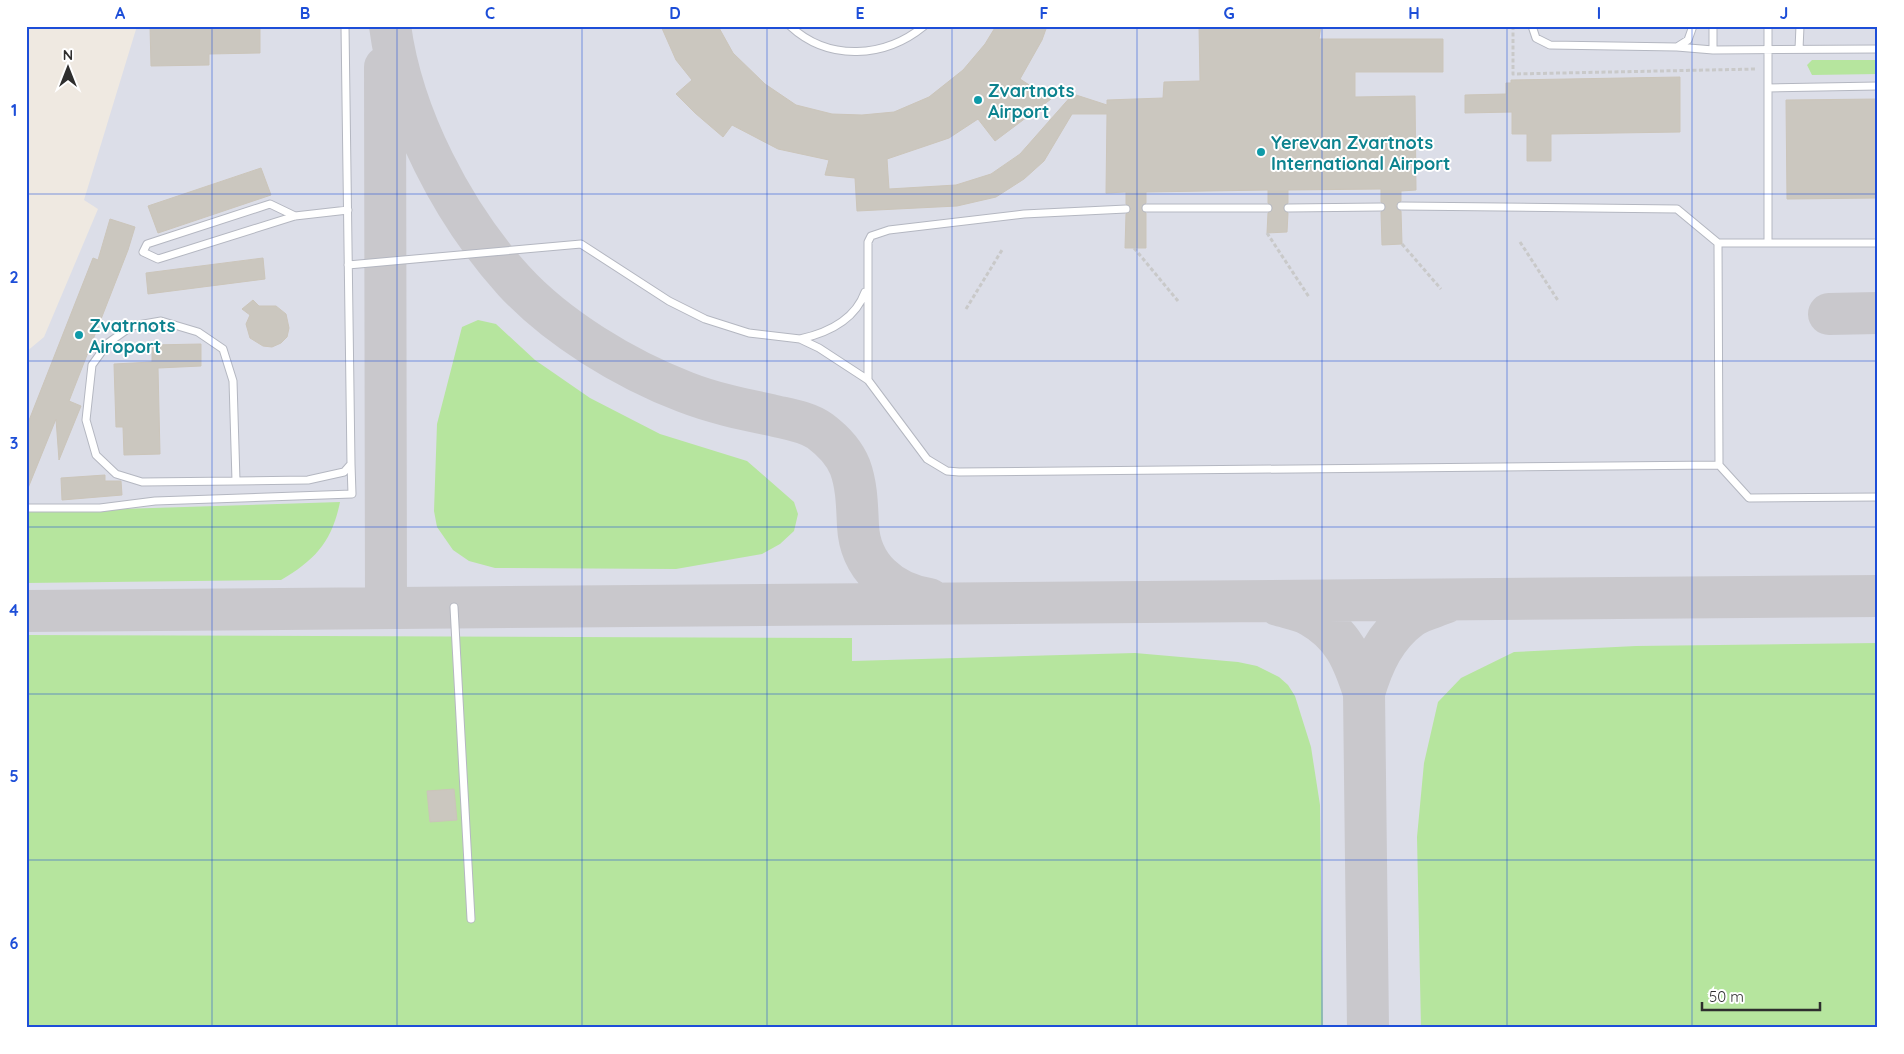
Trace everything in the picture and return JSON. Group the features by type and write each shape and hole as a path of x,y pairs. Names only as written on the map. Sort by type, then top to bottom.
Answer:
{"lane":[{"path":"26,508 100,508 155,501 352,494 345,26"},
{"path":"790,26 822,46 852,52 875,50 898,44 924,26"},
{"path":"1532,26 1536,38 1550,46 1677,47 1713,50 1878,49"},
{"path":"1677,47 1688,40 1693,26"},
{"path":"1713,26 1713,50"},
{"path":"1768,26 1768,242"},
{"path":"1799,49 1800,26"},
{"path":"1768,88 1878,86"},
{"path":"296,216 270,204 147,244 143,252 158,259 296,216 348,210"},
{"path":"1401,206 1676,209 1718,243 1878,243"},
{"path":"1288,208 1381,207"},
{"path":"1146,208 1268,208"},
{"path":"868,380 868,242 871,236 878,232 1024,214 1126,209"},
{"path":"1718,243 1720,274 1719,465 1748,498 1878,497"},
{"path":"348,265 581,244 669,301 706,319 749,333 800,339 819,348 868,380 927,459 947,470 959,472 1719,465"},
{"path":"800,339 821,334 856,311 868,286"},
{"path":"236,481 234,389 223,349 198,332 161,321 132,326 108,343 92,365 86,420 96,455 116,474 142,482 236,481 308,480 344,472 351,464"},
{"path":"454,607 472,919"}],"path":[{"path":"1514,26 1513,74 1768,69"},
{"path":"1267,233 1309,297"},
{"path":"1520,242 1559,302"},
{"path":"1402,244 1441,289"},
{"path":"1134,248 1178,301"},
{"path":"966,309 1002,250"}],"shaded area":[{"path":"137,26 1878,26 1878,1028 26,1028 26,352 44,337 98,209 84,200"}],"green space":[{"path":"1812,60 1878,60 1878,74 1812,75 1807,65"},
{"path":"478,320 496,324 535,360 590,398 660,434 747,461 794,502 798,514 794,531 780,544 762,554 676,569 495,568 469,561 453,550 437,527 434,511 437,424 462,327"},
{"path":"340,502 337,516 327,539 312,557 293,573 281,580 26,583 26,512"},
{"path":"26,635 852,638 852,661 1135,653 1238,662 1257,666 1279,677 1288,685 1295,696 1311,747 1320,805 1323,1028 26,1028"},
{"path":"1878,643 1878,1028 1421,1028 1417,837 1424,763 1438,702 1461,678 1514,652 1636,646"}],"building":[{"path":"150,26 260,26 260,53 209,54 209,65 151,66"},
{"path":"661,26 718,26 733,53 765,84 796,105 832,114 862,115 894,112 929,97 963,70 985,44 996,26 1047,26 1042,40 1020,79 1051,99 995,141 978,119 949,138 887,159 889,189 956,185 991,174 1020,154 1073,94 1107,105 1107,100 1163,98 1164,82 1200,81 1199,26 1321,26 1319,39 1443,39 1443,72 1355,72 1355,97 1415,96 1416,190 1401,191 1401,201 1396,205 1397,209 1401,211 1402,244 1382,245 1381,212 1386,206 1381,202 1381,189 1288,190 1288,203 1283,208 1288,213 1287,232 1267,233 1268,213 1273,208 1268,203 1268,190 1146,192 1146,203 1141,208 1146,213 1146,248 1125,248 1126,214 1131,208 1126,204 1126,192 1106,193 1107,114 1072,114 1044,161 1024,179 996,197 957,206 857,211 855,178 825,175 829,160 778,149 732,125 723,137 695,113 676,94 692,80 676,60"},
{"path":"1680,77 1680,132 1551,134 1551,161 1527,161 1527,134 1512,134 1512,112 1465,113 1465,95 1506,94 1506,83 1511,83 1511,80"},
{"path":"1878,99 1878,198 1787,199 1786,100"},
{"path":"261,168 271,195 158,233 148,206"},
{"name":"Zvatrnots Airoport","path":"110,219 135,227 128,250 69,401 81,406 59,460 56,419 26,493 26,428 93,258 98,260"},
{"path":"263,258 265,279 148,294 146,273"},
{"path":"253,300 259,306 276,306 286,314 289,328 287,337 281,343 272,347 263,346 250,338 246,324 250,315 242,309"},
{"path":"201,344 201,366 158,368 160,454 124,455 123,427 116,427 114,364 152,362 152,345"},
{"path":"105,475 105,481 121,481 122,495 62,500 61,478"},
{"path":"454,789 457,820 430,822 427,791"}],"taxiway":[{"path":"390,26 396,60 406,94 418,129 434,162 451,195 471,226 514,281 550,315 571,331 639,372 662,383 706,399 796,421 820,431 837,447 850,467 855,489 860,540 864,553 871,565 890,584 902,591 929,599"},
{"path":"385,67 386,608"},
{"path":"1829,314 1878,313"},
{"path":"26,611 1878,596"},
{"path":"1278,605 1307,614 1322,623 1339,639 1351,658 1364,693 1371,671 1381,651 1402,624 1424,610 1447,602"},
{"path":"1364,693 1368,1028"}],"place":[{"name":"Zvartnots Airport","path":"978,100"},
{"name":"Yerevan Zvartnots International Airport","path":"1261,152"},
{"name":"Zvatrnots Airoport","path":"79,335"}]}
